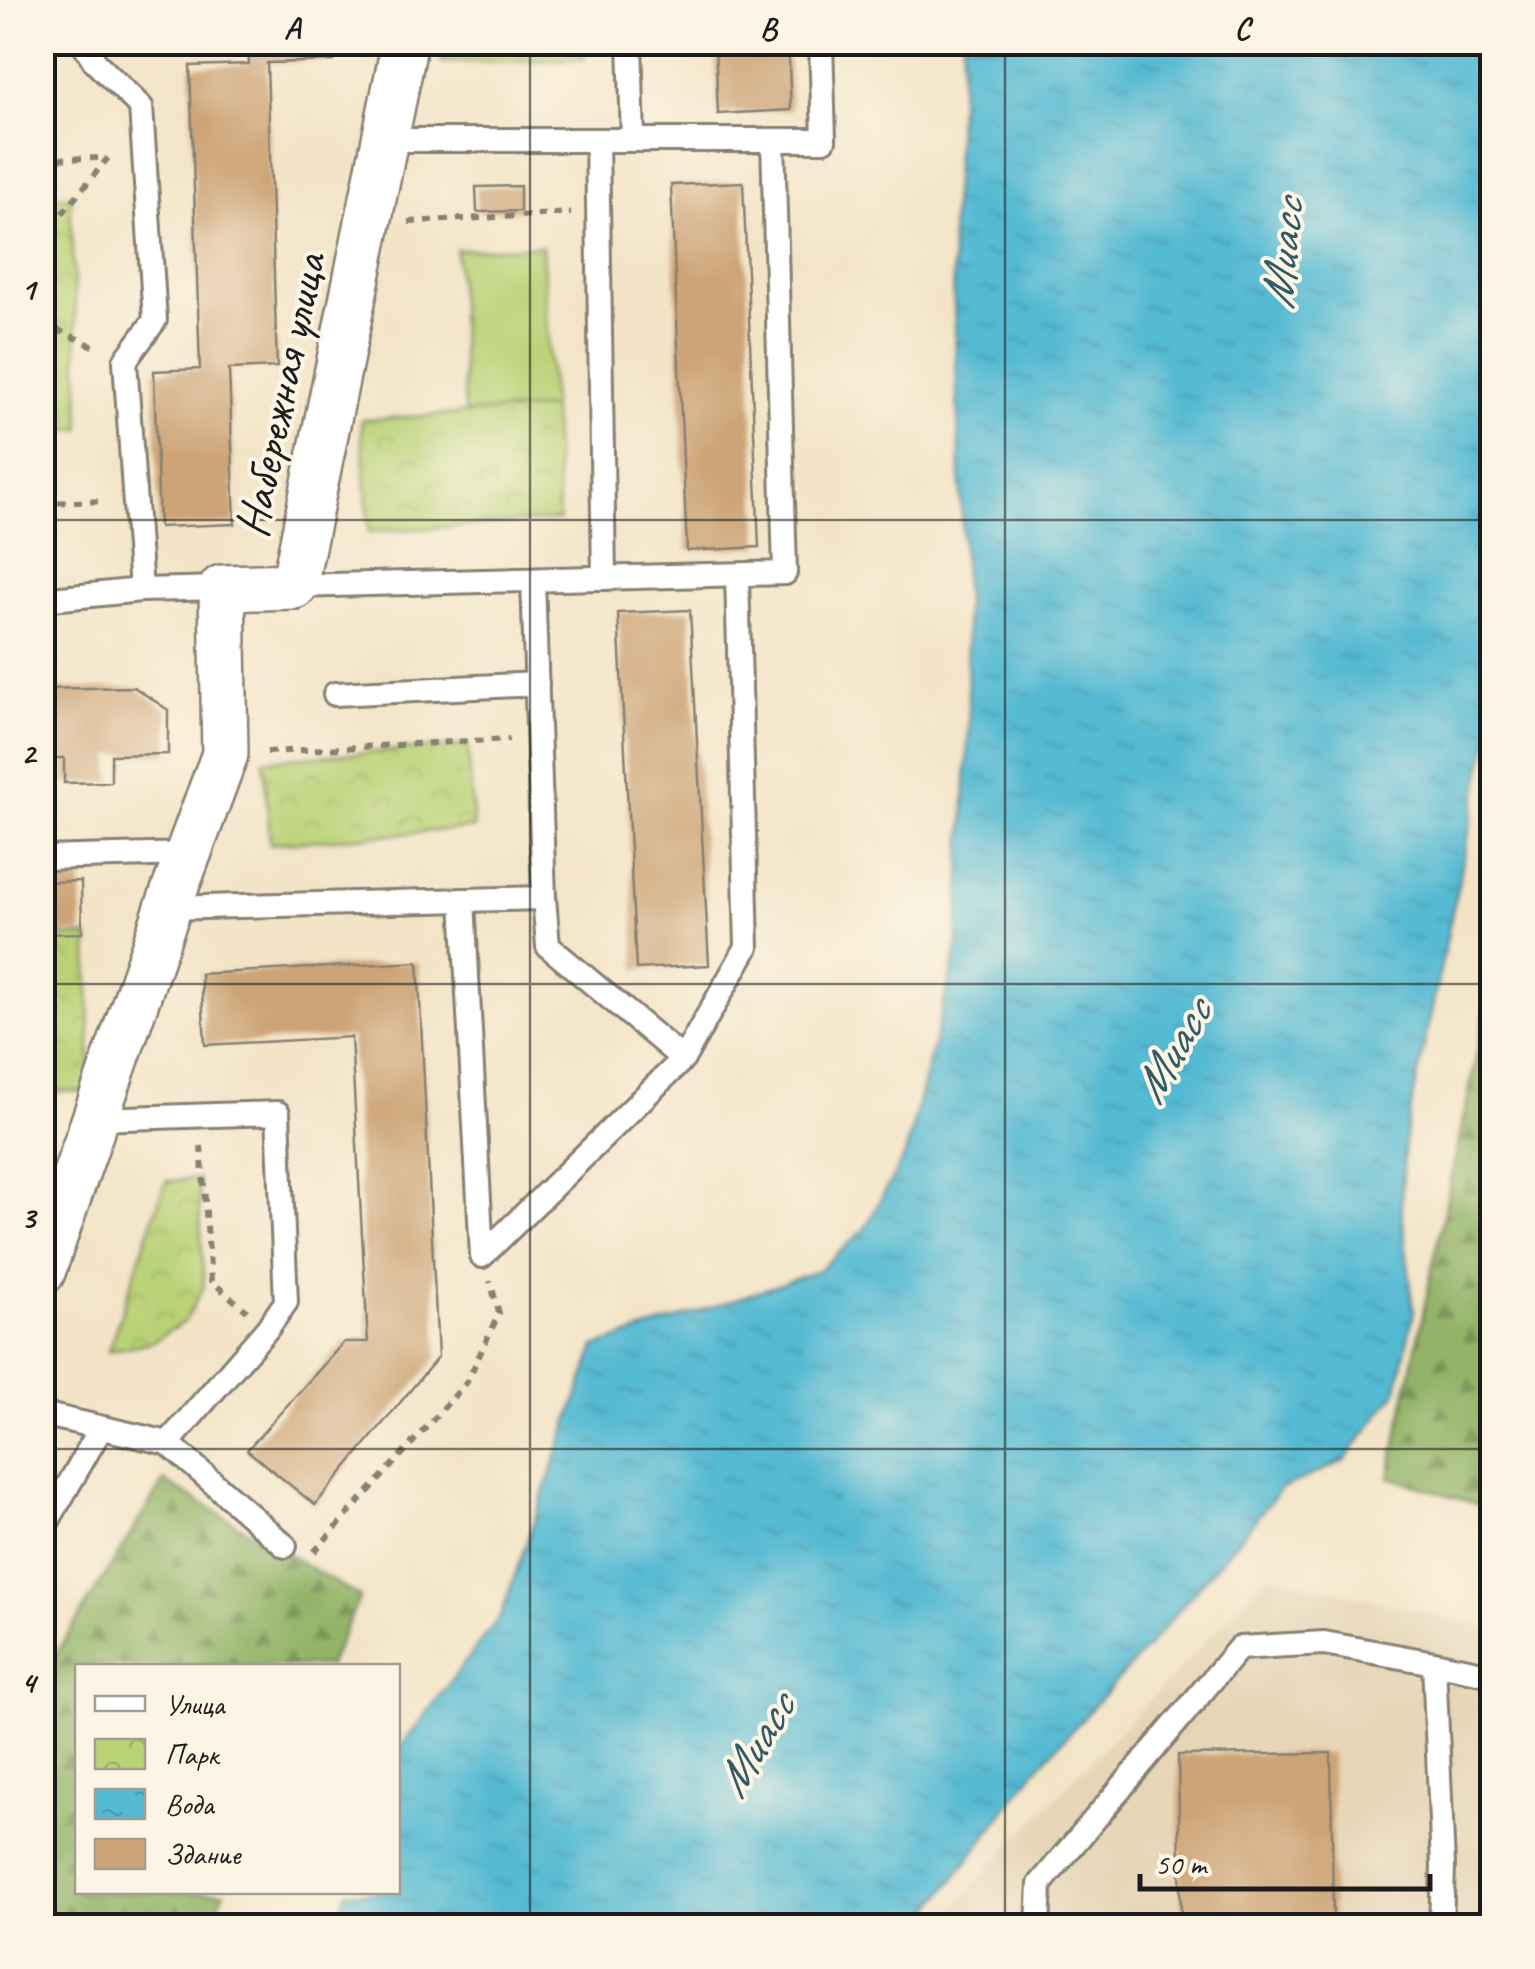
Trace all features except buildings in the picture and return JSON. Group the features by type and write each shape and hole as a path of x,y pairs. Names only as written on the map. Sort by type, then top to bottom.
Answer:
{"street":[{"name":"Набережная улица","path":"42,1272 168,908 226,754 222,588 294,586 402,42"}],"lane":[{"path":"83,42 95,62 141,106 156,320 126,361 141,590"},
{"path":"630,42 633,140"},
{"path":"384,140 824,140 821,42"},
{"path":"597,140 604,578"},
{"path":"294,586 785,573 773,140"},
{"path":"482,1256 683,1059 748,947 737,574"},
{"path":"533,580 548,946 683,1059"},
{"path":"42,600 141,590 222,588"},
{"path":"335,694 537,684"},
{"path":"42,858 189,854"},
{"path":"168,908 544,898"},
{"path":"463,902 482,1256"},
{"path":"96,1119 278,1112 286,1302 168,1443"},
{"path":"42,1414 168,1443 285,1546"},
{"path":"42,1531 100,1428"},
{"path":"1038,1926 1040,1884 1239,1648 1324,1643 1492,1675"},
{"path":"1434,1663 1443,1866 1441,1926"}],"path":[{"path":"42,159 145,157"},
{"path":"42,238 108,158"},
{"path":"367,224 598,212"},
{"path":"42,322 126,361"},
{"path":"42,504 134,500"},
{"path":"226,754 539,737"},
{"path":"199,1114 211,1281 267,1329"},
{"path":"285,1546 308,1560 467,1382 499,1312 482,1256"}],"shaded area":[{"path":"1269,1575 1492,1629 1492,1926 941,1926 976,1881"}],"green space":[{"path":"442,43 584,43 584,59 442,63"},
{"path":"70,196 81,429 43,431 43,197"},
{"path":"542,246 552,408 465,413 456,250"},
{"path":"552,408 559,520 369,532 361,420"},
{"path":"468,745 474,828 270,844 264,760"},
{"path":"88,936 91,1091 43,1092 42,937"},
{"path":"1492,981 1492,1509 1389,1477"},
{"path":"198,1179 204,1286 185,1321 152,1342 108,1351 166,1181"},
{"path":"164,1481 360,1597 329,1664 75,1664 75,1894 224,1894 209,1926 43,1926 42,1676"}],"water":[{"name":"Миасс","path":"963,42 1492,43 1492,723 1405,1137 1401,1206 1414,1312 1396,1393 1344,1461 1281,1489 1151,1643 1033,1773 919,1926 334,1926 346,1894 400,1894 400,1748 501,1615 595,1347 818,1271 864,1230 905,1155 957,952 969,723 951,225"}]}
